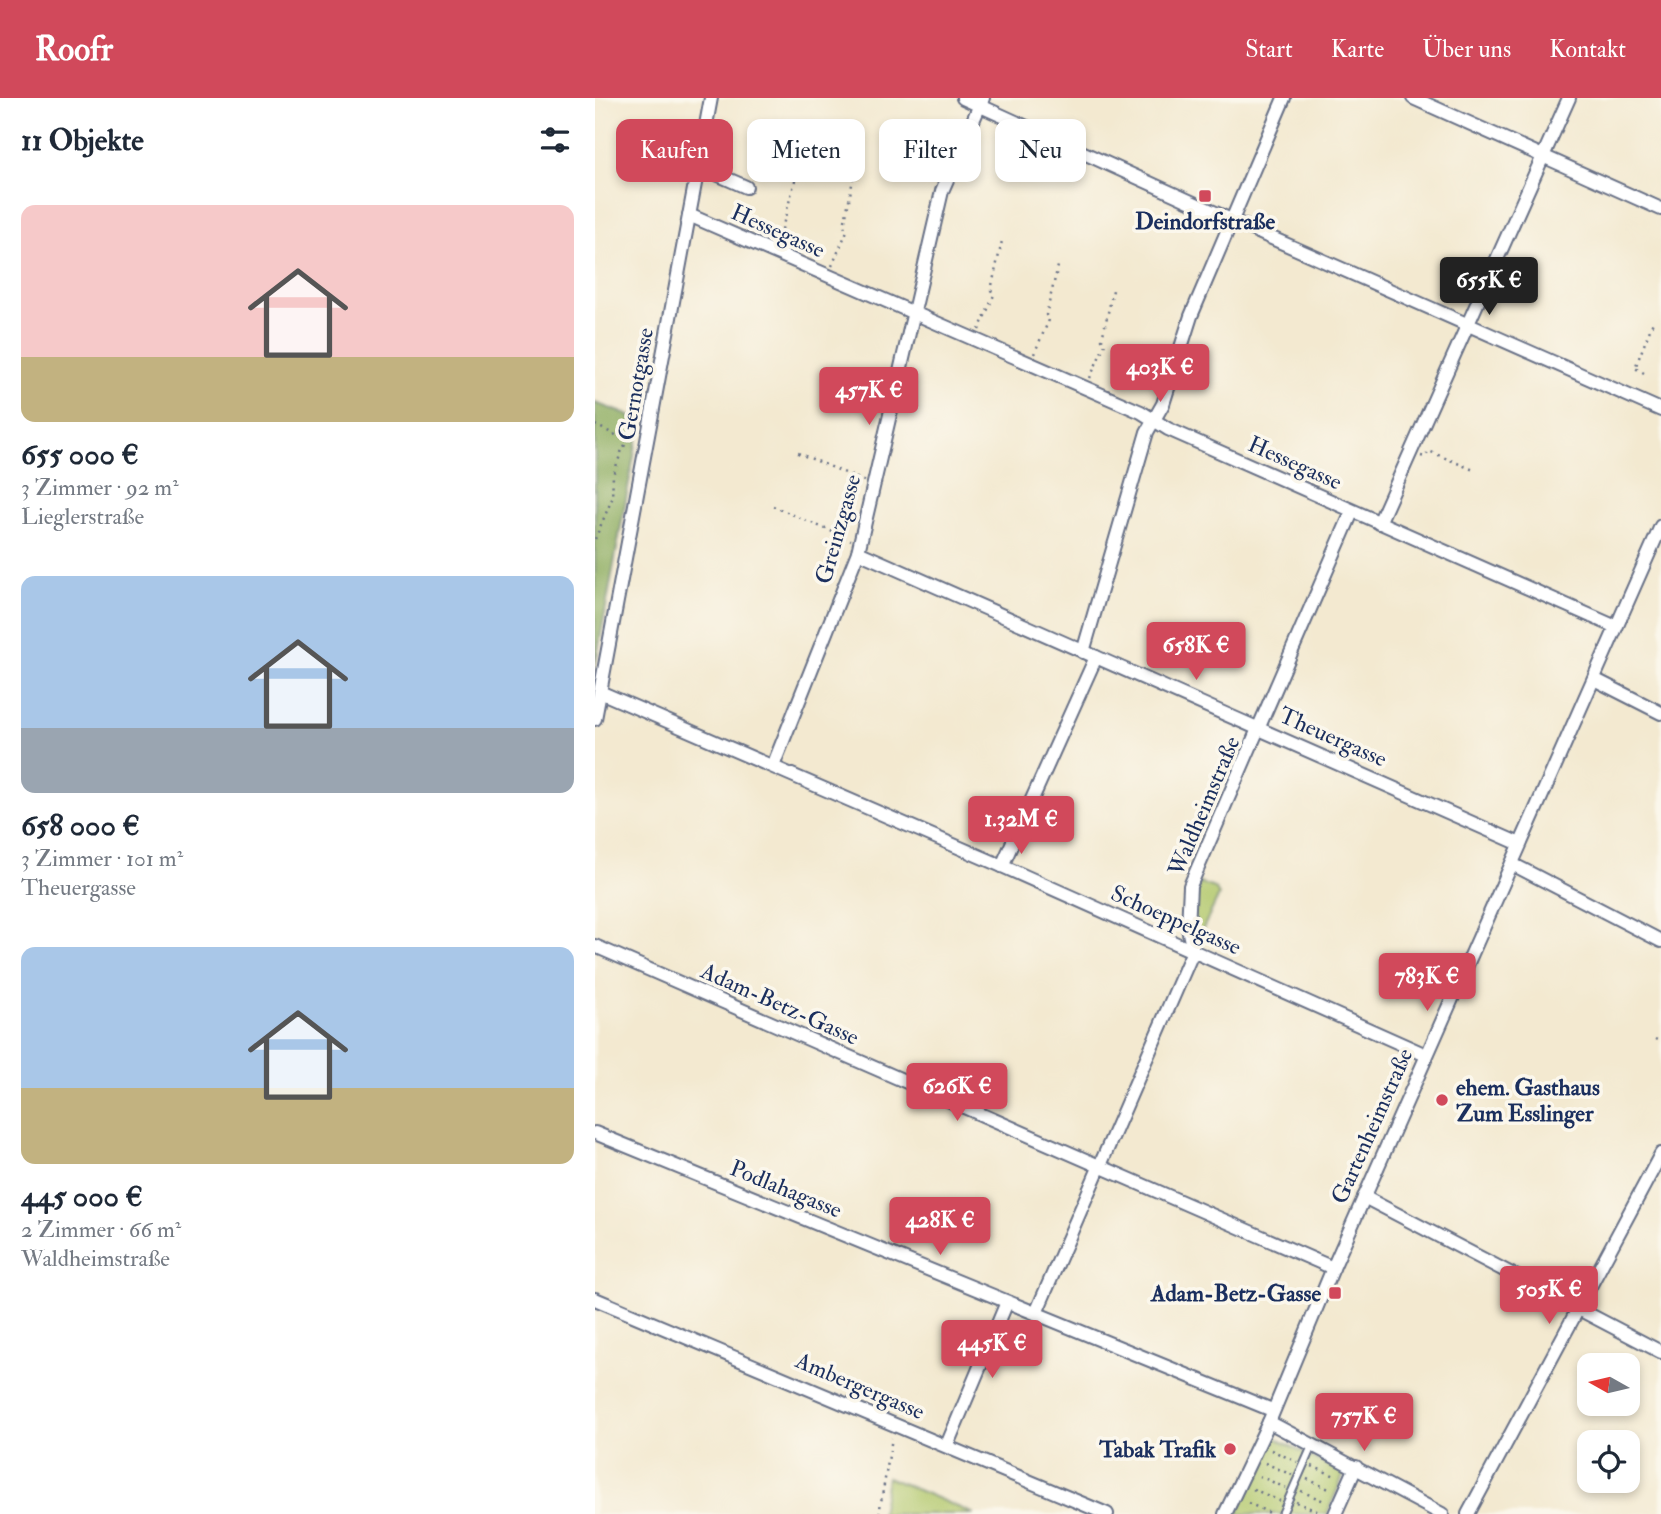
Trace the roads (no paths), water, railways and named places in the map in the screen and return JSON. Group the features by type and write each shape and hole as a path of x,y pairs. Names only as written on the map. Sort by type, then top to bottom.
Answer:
{"street":[{"name":"Gernotgasse","path":"707,119 711,98"},
{"path":"963,98 981,102 1230,220 1661,411"},
{"path":"1083,652 1147,432 1163,404 1191,316 1284,98"},
{"path":"1413,98 1661,209"},
{"path":"1379,523 1569,98"},
{"name":"Greinzgasse","path":"773,766 859,548 942,191 981,102"},
{"path":"733,181 746,187"},
{"name":"Gernotgasse","path":"595,719 695,182"},
{"name":"Hessegasse","path":"689,215 1030,363 1352,512 1616,627"},
{"name":"Waldheimstraße","path":"1193,951 1188,928 1190,886 1352,512"},
{"name":"Gartenheimstraße","path":"1225,1514 1661,526"},
{"name":"Theuergasse","path":"859,548 1083,652 1261,727 1520,844"},
{"path":"1002,866 1096,657"},
{"path":"1594,679 1661,713"},
{"name":"Schoeppelgasse","path":"600,692 1002,866 1426,1055"},
{"path":"1512,864 1661,941"},
{"name":"Adam-Betz-Gasse","path":"595,946 1333,1268"},
{"path":"1036,1313 1193,951"},
{"name":"Podlahagasse","path":"595,1133 1036,1313 1270,1416 1312,1446 1442,1514"},
{"path":"1468,1514 1661,1154"},
{"path":"1364,1197 1661,1352"},
{"name":"Ambergergasse","path":"595,1299 1107,1514"},
{"path":"947,1446 1007,1302"},
{"path":"1335,1514 1356,1467"}],"lane":[{"path":"1282,1514 1312,1446"}],"place":[{"name":"Deindorfstraße","path":"1205,196"},
{"name":"ehem. Gasthaus Zum Esslinger","path":"1442,1100"},
{"name":"Adam-Betz-Gasse","path":"1335,1293"},
{"name":"Tabak Trafik","path":"1230,1449"}]}
